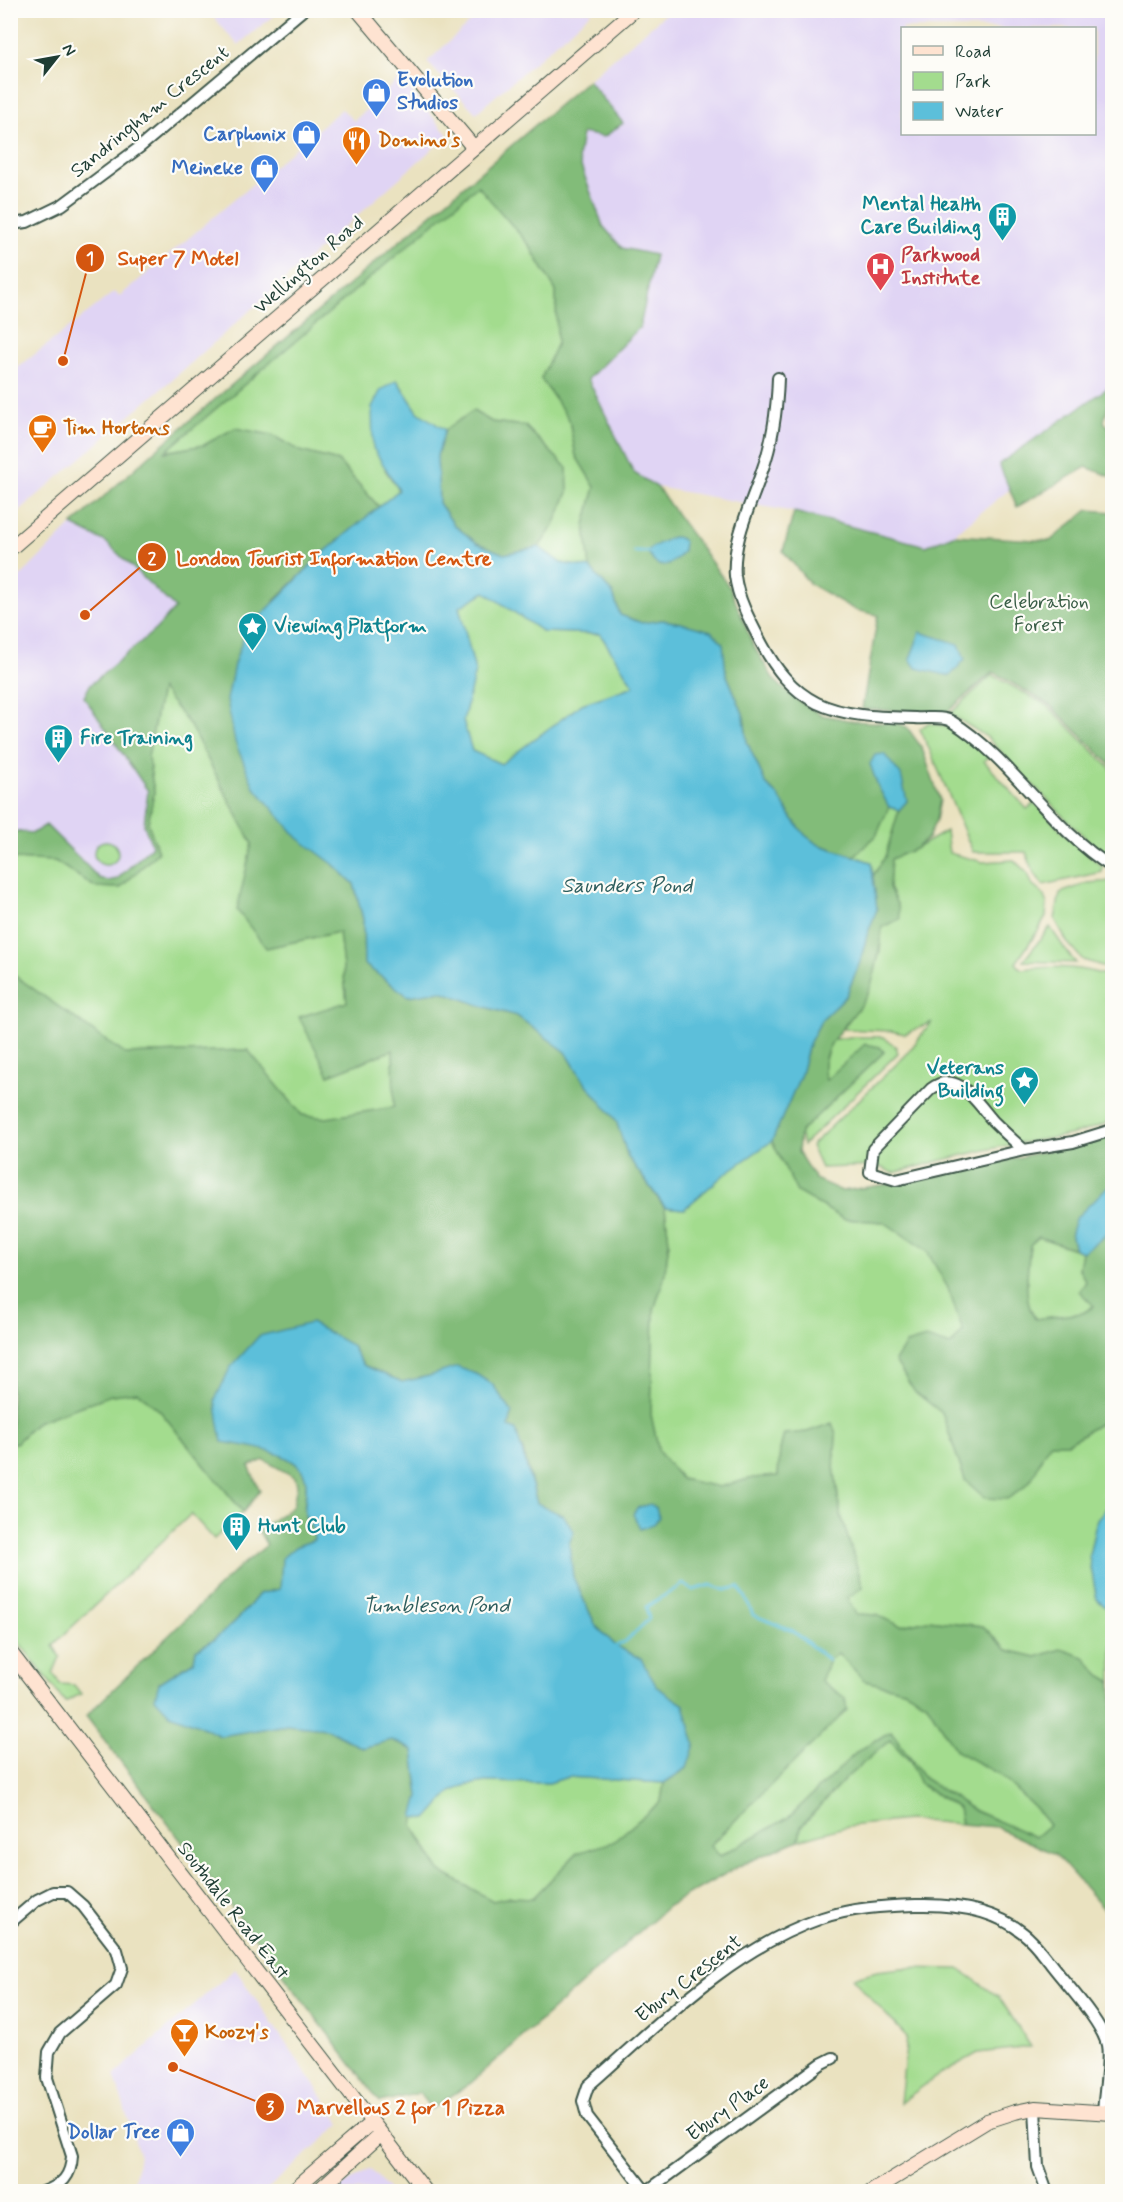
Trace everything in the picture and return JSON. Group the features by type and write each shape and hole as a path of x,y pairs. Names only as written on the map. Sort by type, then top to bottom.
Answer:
{"main road":[{"path":"358,10 474,148"},
{"name":"Wellington Road","path":"10,549 634,10"},
{"name":"Southdale Road East","path":"10,1653 426,2192"},
{"path":"871,2192 987,2121 1035,2108 1108,2113"},
{"path":"291,2192 372,2122"},
{"path":"317,2192 381,2134"}],"street":[{"name":"Sandringham Crescent","path":"10,224 27,222 62,206 149,140 303,10"},
{"path":"778,378 772,437 742,528 735,576 753,627 772,662 790,684 818,703 858,715 948,719 988,747 1042,805 1089,850 1113,867"},
{"path":"1024,1150 994,1122 966,1089 954,1083 942,1083 930,1089 873,1149 870,1172 896,1180 1024,1150 1073,1142 1113,1130"},
{"path":"10,1923 37,1900 53,1892 67,1892 83,1906 117,1950 122,1968 116,1985 60,2033 49,2052 47,2078 72,2156 72,2169 66,2180 57,2187 43,2192"},
{"name":"Ebury Crescent","path":"646,2192 587,2116 583,2101 588,2086 715,1975 745,1954 777,1937 824,1917 880,1906 934,1904 971,1909 1004,1920 1023,1933 1038,1948 1098,2024 1107,2045 1108,2113"},
{"name":"Ebury Place","path":"646,2192 821,2064 833,2058"},
{"path":"1035,2108 1038,2167 1047,2192"}],"shaded area":[{"path":"208,11 279,11 238,45"},
{"path":"482,11 593,11 476,113 427,62"},
{"name":"Parkwood Institute","path":"669,11 1112,11 1112,385 999,465 1010,489 953,535 926,546 794,512 657,487 634,473 588,378 640,327 622,248 603,226 578,158 583,133 623,123 588,80"},
{"path":"400,78 448,135 183,370 11,518 11,373 114,292 120,296 342,109 354,121"},
{"path":"72,525 106,542 175,608 156,629 84,696 148,791 144,825 152,846 117,879 108,881 99,878 46,825 33,833 11,831 10,587"},
{"path":"235,1969 341,2124 265,2191 133,2191 139,2154 114,2075"},
{"path":"370,2169 390,2191 337,2191 342,2186"}],"green space":[{"path":"588,80 623,123 604,137 582,133 578,158 603,226 622,248 655,255 640,327 588,379 634,473 657,487 730,588 753,645 774,680 795,699 822,715 853,721 899,724 907,727 922,748 940,800 936,820 928,838 915,849 891,859 889,888 898,906 900,919 882,927 876,967 869,991 831,1044 824,1067 826,1080 865,1044 880,1047 884,1052 800,1132 798,1152 815,1179 842,1191 923,1179 1112,1136 1112,1188 1107,1187 1071,1232 1075,1249 1039,1237 1030,1245 1027,1293 1028,1303 1035,1319 1083,1313 1094,1306 1079,1291 1086,1282 1079,1269 1082,1252 1103,1238 1112,1227 1112,1416 1068,1443 1051,1443 1028,1484 1020,1491 1007,1499 985,1498 965,1480 942,1413 914,1391 895,1361 906,1344 926,1338 951,1346 963,1331 948,1288 927,1251 884,1222 844,1219 797,1192 772,1141 801,1074 809,1044 822,1019 846,996 860,962 877,909 873,876 885,857 899,810 907,801 877,784 889,807 876,836 854,856 817,844 805,835 779,797 766,784 747,742 744,716 726,673 722,643 681,623 662,620 642,623 620,615 613,594 590,568 585,525 595,487 576,456 569,419 541,379 557,343 556,291 529,245 478,186 165,452 204,445 235,428 272,435 300,451 338,461 379,507 321,555 274,601 333,864 354,884 363,919 364,964 408,996 441,991 517,1016 566,1052 581,1077 616,1120 628,1157 665,1208 669,1242 664,1278 654,1310 651,1415 659,1452 681,1479 719,1487 753,1478 778,1476 784,1434 807,1432 832,1423 836,1435 834,1466 840,1512 863,1587 847,1598 856,1614 876,1615 901,1626 928,1620 983,1626 1007,1650 1036,1657 1061,1649 1084,1657 1100,1675 1112,1682 1112,1918 1055,1854 996,1827 961,1824 958,1808 920,1784 910,1761 890,1740 847,1777 801,1826 799,1840 743,1864 668,1906 471,2083 431,2109 419,2093 380,2102 86,1716 237,1569 267,1545 258,1530 293,1506 297,1485 295,1477 264,1460 249,1466 260,1491 243,1512 160,1411 138,1392 111,1395 37,1422 16,1443 11,1443 11,973 125,1054 248,1050 302,1115 327,1118 394,1107 393,1050 329,1075 299,1017 347,1002 339,932 266,948 237,910 252,843 189,724 161,689 148,757 154,792 148,823 158,852 120,888 95,887 55,861 11,859 11,831 33,833 46,825 99,878 108,881 117,879 152,846 144,825 148,791 84,697 90,685 156,629 175,608 106,542 72,525 158,448","holes":["351,1345 363,1365 402,1382 429,1376 492,1384 512,1412 509,1427 523,1450 537,1503 569,1544 573,1577 596,1626 616,1646 640,1659 657,1687 684,1705 687,1768 664,1783 661,1801 613,1842 577,1853 533,1898 510,1897 493,1901 440,1871 413,1825 419,1796 413,1750 392,1740 362,1748 327,1729 287,1725 220,1736 196,1724 159,1683 194,1661 196,1650 231,1625 259,1594 280,1589 295,1547 314,1540 313,1531 305,1515 306,1482 300,1468 281,1455 256,1447 222,1441","838,1653 865,1681 904,1690 926,1702 956,1751 999,1774 1034,1807 1049,1825 1035,1837 975,1811 925,1779 891,1731 858,1751 788,1818 720,1856 710,1845 847,1710 845,1698 821,1681 829,1660"]},
{"path":"478,185 529,245 556,291 557,343 541,379 569,419 576,456 595,487 585,525 590,568 561,563 539,547 554,525 568,492 567,468 525,426 492,422 473,411 445,430 418,412 397,380 385,470 399,490 379,507 338,461 300,451 272,435 235,428 204,445 164,452"},
{"path":"1112,385 1104,422 1112,430 1112,477 1086,467 1017,507 999,464"},
{"path":"473,411 492,422 525,426 567,468 568,492 554,525 539,547 504,554 477,543 454,525 439,503 437,456 445,430"},
{"name":"Celebration Forest","path":"1088,510 1112,512 1112,766 1050,705 993,672 946,713 862,709 878,615 855,610 810,584 783,551 794,512 926,546 953,535 1050,541"},
{"path":"485,592 543,632 600,634 634,686 582,704 501,764 472,751 463,721 475,671 459,607"},
{"path":"992,675 1048,706 1112,770 1112,858 1091,843 1065,818 987,737 950,714"},
{"path":"161,688 189,724 252,843 238,910 267,948 339,932 347,1002 329,1075 393,1050 395,1107 327,1118 302,1115 247,1050 125,1054 11,973 10,859 55,861 95,887 120,888 158,852 148,823 154,792 148,757"},
{"path":"928,723 951,727 990,755 984,761 1027,809 1035,803 1069,838 1103,867 1102,872 1043,885 1033,871 1026,852 973,852 920,729"},
{"path":"889,807 899,810 885,857 873,876 871,862 854,856 876,836"},
{"path":"946,831 949,853 983,862 1014,860 1028,874 1033,886 1043,894 1047,904 1046,917 1016,963 1021,969 1067,968 1112,977 1112,1120 1075,1134 981,1151 893,1173 878,1166 821,1168 811,1146 906,1055 932,1022 905,1034 891,1031 843,1029 868,992 880,952 882,927 898,906 889,888 891,858 915,849"},
{"path":"106,841 111,842 117,848 117,858 111,864 106,865 101,864 95,858 94,853 95,848 101,842"},
{"path":"1112,881 1112,969 1083,960 1067,942 1055,919 1060,893 1088,883"},
{"path":"1050,927 1069,955 1076,963 1023,961"},
{"path":"850,1037 884,1037 896,1047 898,1053 803,1145 800,1132 884,1052 865,1045 826,1081 822,1070 831,1040"},
{"path":"772,1141 797,1192 844,1219 884,1222 927,1251 948,1288 963,1331 951,1346 926,1339 914,1391 942,1413 965,1480 1036,1470 1042,1451 1051,1443 1068,1443 1112,1416 1112,1502 1097,1519 1089,1556 1097,1599 1112,1613 1112,1682 1100,1675 1083,1657 1061,1649 1036,1657 1007,1650 983,1626 928,1620 901,1626 876,1615 856,1614 847,1598 863,1587 840,1512 834,1466 836,1435 832,1424 807,1432 784,1435 778,1476 753,1478 719,1487 681,1479 659,1452 651,1415 654,1310 664,1278 669,1242 665,1207 684,1209 726,1173"},
{"path":"1039,1237 1082,1252 1079,1269 1094,1306 1083,1313 1036,1319 1028,1303 1027,1284 1030,1245"},
{"path":"138,1392 160,1411 243,1512 214,1539 191,1514 53,1645 60,1657 53,1673 60,1684 74,1685 81,1694 65,1702 11,1632 11,1443 16,1443 37,1422 111,1395"},
{"path":"838,1653 865,1681 904,1690 926,1702 956,1751 999,1774 1034,1807 1049,1825 1035,1837 975,1811 925,1779 891,1731 858,1751 788,1818 720,1856 710,1846 780,1775 845,1698 821,1681 829,1660"},
{"path":"890,1740 910,1761 920,1784 958,1808 961,1824 908,1820 848,1826 799,1840 801,1827 847,1777"},
{"path":"568,1777 664,1783 661,1801 613,1843 577,1853 533,1898 510,1897 493,1901 440,1871 413,1825 413,1817 427,1819 451,1792 467,1785 486,1782 549,1783"},
{"path":"902,1968 959,1969 999,1997 1031,2047 978,2053 940,2074 900,2103 907,2037 852,1978 877,1971"}],"water":[{"name":"Saunders Pond","path":"397,380 418,412 445,430 437,456 439,503 454,525 477,543 504,554 539,547 561,563 590,568 613,594 620,615 642,623 662,620 711,631 723,643 726,673 744,716 747,742 766,784 779,797 805,835 817,844 871,862 877,909 860,962 846,996 822,1019 809,1044 801,1074 772,1141 726,1173 684,1209 665,1207 628,1157 616,1120 581,1077 566,1052 517,1016 441,991 408,996 364,964 363,919 354,884 333,864 298,838 254,787 235,742 227,700 234,664 246,631 321,555 399,490 373,448 372,407 381,390","holes":["485,592 543,632 600,634 634,686 582,704 501,764 472,751 463,721 475,671 459,607"]},
{"path":"672,537 684,542 683,551 669,564 656,563 648,552 652,547"},
{"path":"920,632 959,644 965,659 950,676 916,668 910,659"},
{"path":"884,754 901,775 907,801 899,810 889,807 870,764 875,755"},
{"path":"1107,1187 1112,1188 1111,1227 1102,1238 1082,1252 1075,1249 1071,1232 1075,1219"},
{"name":"Tumbleson Pond","path":"311,1323 351,1345 363,1365 402,1382 457,1367 476,1374 492,1384 512,1412 509,1427 516,1430 537,1503 564,1516 574,1531 569,1544 573,1577 596,1626 616,1646 641,1659 657,1687 684,1705 695,1744 687,1768 664,1783 568,1777 549,1783 486,1782 467,1785 451,1792 427,1819 413,1817 419,1796 413,1750 392,1740 362,1748 327,1729 287,1725 220,1736 170,1714 155,1698 159,1683 194,1661 196,1650 231,1625 259,1594 280,1589 282,1558 295,1547 314,1540 313,1531 305,1515 306,1482 300,1468 292,1461 269,1451 222,1442 215,1400 230,1368 259,1336"},
{"path":"1112,1502 1112,1613 1097,1599 1089,1556 1097,1519"},
{"path":"650,1504 656,1508 659,1517 654,1524 640,1529 633,1514 637,1508"}],"waterway":[{"path":"634,552 648,552"},
{"path":"616,1646 626,1641 649,1619 646,1607 683,1584 693,1590 711,1585 725,1590 738,1587 745,1596 753,1615 793,1631 829,1660"}],"place":[{"name":"Evolution Studios","path":"376,118"},
{"name":"Carphonix","path":"307,160"},
{"name":"Domino's","path":"357,166"},
{"name":"Meineke","path":"264,194"},
{"name":"Mental Health Care Building","path":"1002,242"},
{"name":"Parkwood Institute","path":"880,292"},
{"name":"Super 7 Motel","path":"63,361"},
{"name":"Tim Hortons","path":"42,454"},
{"name":"London Tourist Information Centre","path":"85,615"},
{"name":"Viewing Platform","path":"253,652"},
{"name":"Fire Training","path":"59,764"},
{"name":"Veterans Building","path":"1025,1106"},
{"name":"Hunt Club","path":"237,1552"},
{"name":"Koozy's","path":"184,2058"},
{"name":"Marvellous 2 for 1 Pizza","path":"173,2067"},
{"name":"Dollar Tree","path":"181,2158"}]}
